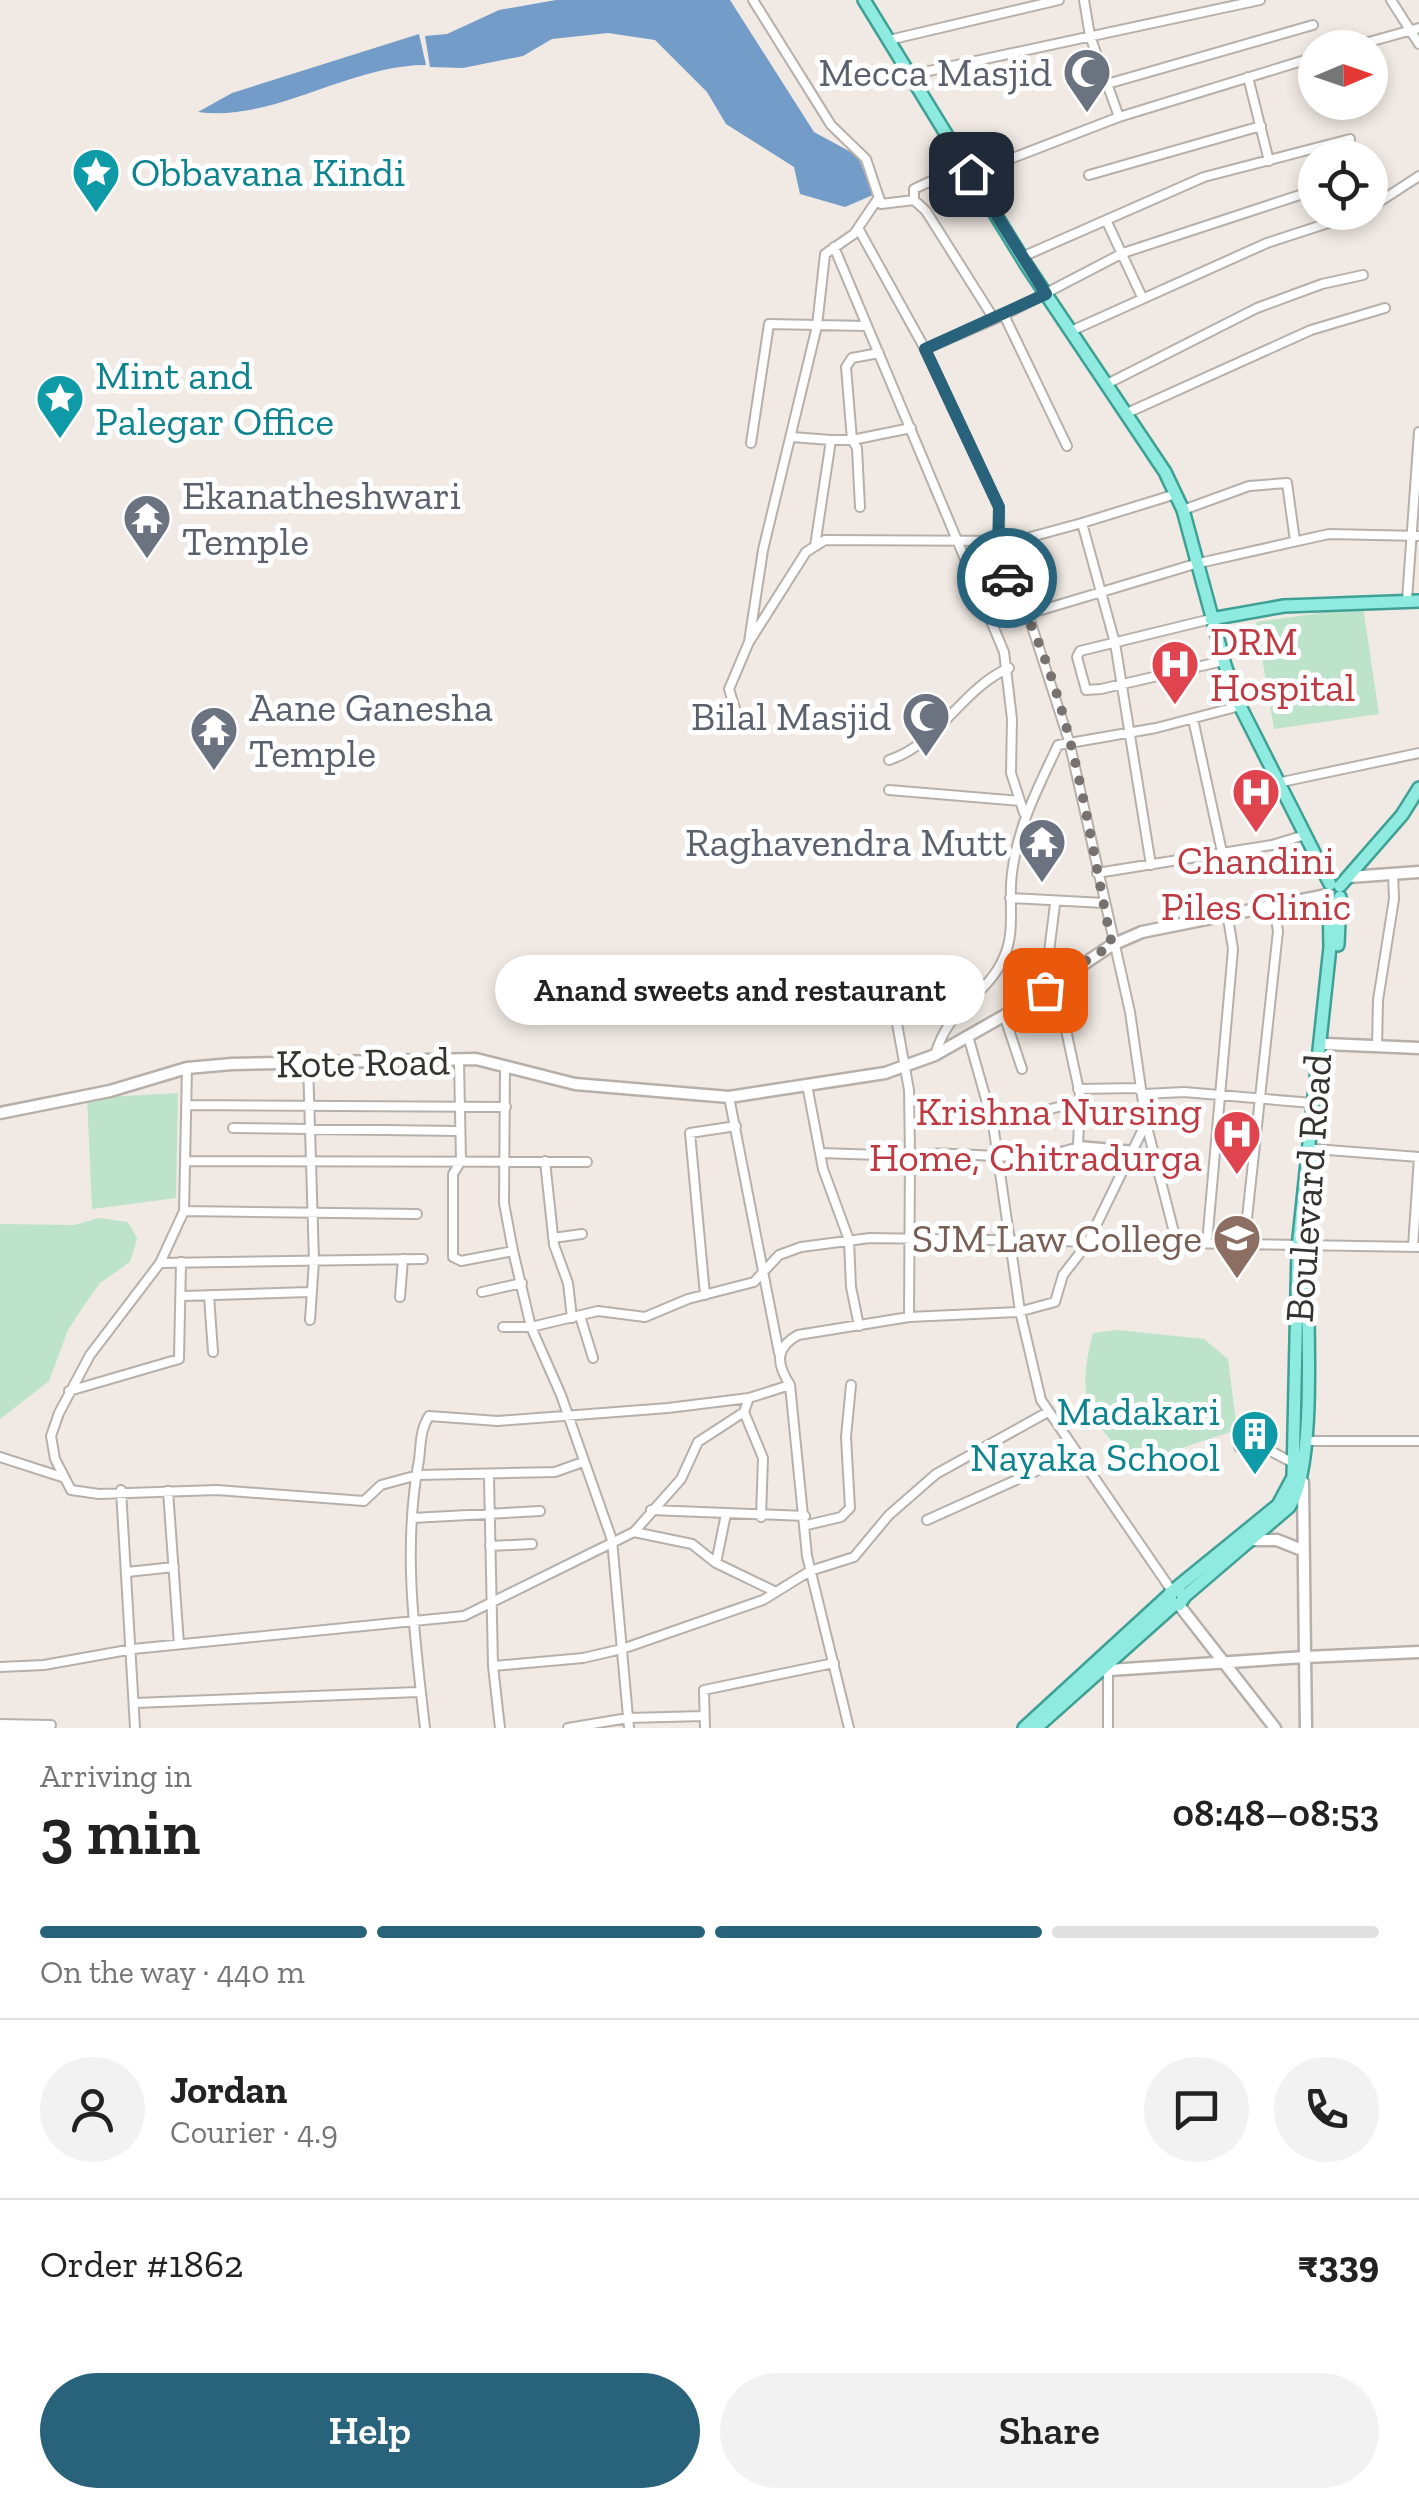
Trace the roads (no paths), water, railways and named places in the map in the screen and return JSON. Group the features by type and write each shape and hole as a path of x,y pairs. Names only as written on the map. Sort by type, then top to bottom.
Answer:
{"main road":[{"path":"864,0 1022,258 1127,413 1176,494 1240,706 1277,784 1336,890 1402,816 1419,788"},
{"path":"1212,620 1284,606 1413,601"},
{"name":"Boulevard Road","path":"1298,1471 1305,1441 1302,1247 1326,1044 1336,890"},
{"name":"Boulevard Road","path":"1298,1471 1302,1247 1312,1103 1336,890"},
{"path":"1176,1597 1289,1507 1298,1471"},
{"path":"1036,1728 1278,1505 1298,1471"},
{"path":"1024,1728 1098,1671"}],"street":[{"path":"753,0 831,125 866,160 881,204 914,200"},
{"path":"889,40 1059,0"},
{"path":"1084,0 1090,36 1119,117"},
{"path":"910,75 1260,0"},
{"path":"1391,0 1419,44"},
{"path":"1107,84 1313,25"},
{"path":"1388,36 1419,28"},
{"path":"994,320 926,211 914,200 914,190 1119,117 1298,62"},
{"path":"1248,77 1269,161"},
{"path":"1089,175 1261,126"},
{"path":"1022,258 1204,177 1350,139"},
{"path":"1388,196 1419,176"},
{"path":"925,349 994,320 1122,253 1298,196"},
{"path":"750,642 763,550 817,326 825,254 858,228 878,197"},
{"path":"1107,222 1142,298"},
{"path":"858,228 925,349 999,507 1000,561 1028,614 1069,741 1144,1094 1146,1123 1177,1244"},
{"path":"1071,331 1267,243 1307,230"},
{"path":"834,247 1009,668 1011,774 1024,813"},
{"path":"1107,384 1257,308 1322,284 1363,275"},
{"path":"1127,413 1311,330 1385,308"},
{"path":"1004,315 1067,446"},
{"path":"751,443 769,324 867,326"},
{"path":"860,507 846,368 852,358 879,353"},
{"path":"792,437 852,440 911,428"},
{"path":"1413,601 1419,432"},
{"path":"816,546 832,440"},
{"path":"1183,510 1248,486 1287,484 1295,542"},
{"path":"739,722 729,689 750,642 806,552 825,540 1016,540 1176,494"},
{"path":"1082,523 1115,643 1126,732 1151,864"},
{"path":"1028,614 1196,564 1295,542 1354,532 1415,535"},
{"path":"1212,620 1084,650 1077,657 1086,690 1223,660"},
{"path":"889,760 924,742 990,676 1009,668"},
{"path":"935,1055 954,1012 990,980 1004,956 1024,813 1058,745 1240,706"},
{"path":"1193,719 1222,852"},
{"path":"1277,784 1419,753"},
{"path":"889,790 1020,801"},
{"path":"1097,874 1304,835"},
{"name":"Kote Road","path":"0,1113 110,1091 187,1068 308,1063 460,1060 575,1084 729,1097 808,1085 906,1065 935,1055 1004,1016 1112,945 1175,923 1228,918 1392,874 1419,872"},
{"path":"1378,1047 1378,1000 1394,899 1392,874"},
{"path":"1010,898 1055,904 1104,904"},
{"path":"1055,904 1047,968 1056,979 1078,1088 1078,1147"},
{"path":"1244,1246 1278,931 1274,908"},
{"path":"1207,1243 1233,949 1228,918"},
{"path":"908,1317 910,1156 906,1065 896,1018 919,1004"},
{"path":"1004,1016 1022,1070"},
{"path":"968,1036 993,1124 1020,1311 1046,1414 1275,1728"},
{"path":"1326,1044 1419,1048"},
{"path":"460,1060 461,1161 453,1174 452,1257 461,1261 513,1252"},
{"path":"308,1063 314,1261 310,1320"},
{"path":"505,1067 504,1203 513,1252 530,1326 567,1412 612,1540 628,1723"},
{"path":"187,1068 184,1210 160,1263 90,1355 69,1391 52,1436 71,1490 216,1490 364,1501 382,1485 414,1477 555,1472 583,1462"},
{"path":"808,1085 820,1153 849,1240 851,1287 860,1326"},
{"path":"1078,1088 1137,1088 1144,1094 1219,1094 1312,1103"},
{"path":"729,1097 778,1353 790,1385 810,1571 849,1728"},
{"path":"187,1105 506,1106"},
{"path":"993,1124 1062,1106 1081,1110"},
{"path":"778,1353 798,1335 908,1317 1040,1310 1056,1302 1063,1275 1087,1244 1146,1123"},
{"path":"705,1294 690,1133 736,1126"},
{"path":"232,1128 458,1131"},
{"path":"820,1153 910,1156 946,1151 1030,1160 1078,1147 1135,1152"},
{"path":"503,1327 530,1326 598,1311 645,1317 705,1294 754,1282 764,1267 801,1246 849,1240 1416,1247 1419,1157 1315,1148"},
{"path":"185,1161 587,1162"},
{"path":"545,1161 553,1238 576,1317 593,1358"},
{"path":"184,1210 416,1214"},
{"path":"553,1238 582,1234"},
{"path":"400,1297 403,1259"},
{"path":"160,1263 423,1259"},
{"path":"69,1391 180,1359 184,1296 181,1262"},
{"path":"482,1292 522,1283"},
{"path":"184,1296 309,1292"},
{"path":"209,1296 213,1352"},
{"path":"425,1728 413,1624 412,1518 414,1477 423,1426 429,1416 498,1421 567,1412 668,1408 749,1398 790,1385"},
{"path":"650,1510 806,1521 841,1518 850,1508 846,1437 852,1385"},
{"path":"634,1532 681,1479 698,1442 744,1412 749,1398"},
{"path":"744,1412 764,1458 762,1518"},
{"path":"492,1666 583,1658 622,1649 691,1628 776,1592 810,1571 854,1557 888,1514 936,1474 1046,1414"},
{"path":"1305,1441 1419,1441"},
{"path":"1240,1447 1267,1448 1298,1471 1306,1728"},
{"path":"927,1520 1074,1454"},
{"path":"0,1458 64,1478"},
{"path":"489,1477 492,1666 500,1728"},
{"path":"121,1490 135,1728"},
{"path":"168,1491 180,1644"},
{"path":"412,1518 540,1511"},
{"path":"716,1564 726,1514"},
{"path":"0,1666 44,1666 133,1649 464,1616 634,1532 692,1544 716,1564 776,1592"},
{"path":"1251,1540 1277,1540 1302,1550"},
{"path":"490,1546 532,1544"},
{"path":"127,1572 174,1567"},
{"path":"1108,1728 1098,1671 1419,1652"},
{"path":"704,1728 704,1690 834,1662"},
{"path":"135,1703 418,1692"},
{"path":"568,1728 704,1716"},
{"path":"0,1724 51,1725"}],"water":[{"path":"556,0 730,0 814,132 858,156 873,195 845,207 800,194 794,167 726,124 707,92 655,40 608,33 552,39 523,56 463,68 430,67 425,36 447,34 499,10"},
{"path":"419,34 426,65 368,74 255,109 198,112 232,93"}],"place":[{"name":"Mecca Masjid","path":"1087,114"},
{"name":"Obbavana Kindi","path":"96,214"},
{"name":"Mint and Palegar Office","path":"60,440"},
{"name":"Ekanatheshwari Temple","path":"147,560"},
{"name":"DRM Hospital","path":"1175,706"},
{"name":"Bilal Masjid","path":"926,758"},
{"name":"Aane Ganesha Temple","path":"214,772"},
{"name":"Chandini Piles Clinic","path":"1256,834"},
{"name":"Raghavendra Mutt","path":"1042,884"},
{"name":"Anand sweets and restaurant","path":"1045,990"},
{"name":"Krishna Nursing Home, Chitradurga","path":"1237,1176"},
{"name":"SJM Law College","path":"1237,1280"},
{"name":"Madakari Nayaka School","path":"1255,1476"}]}
